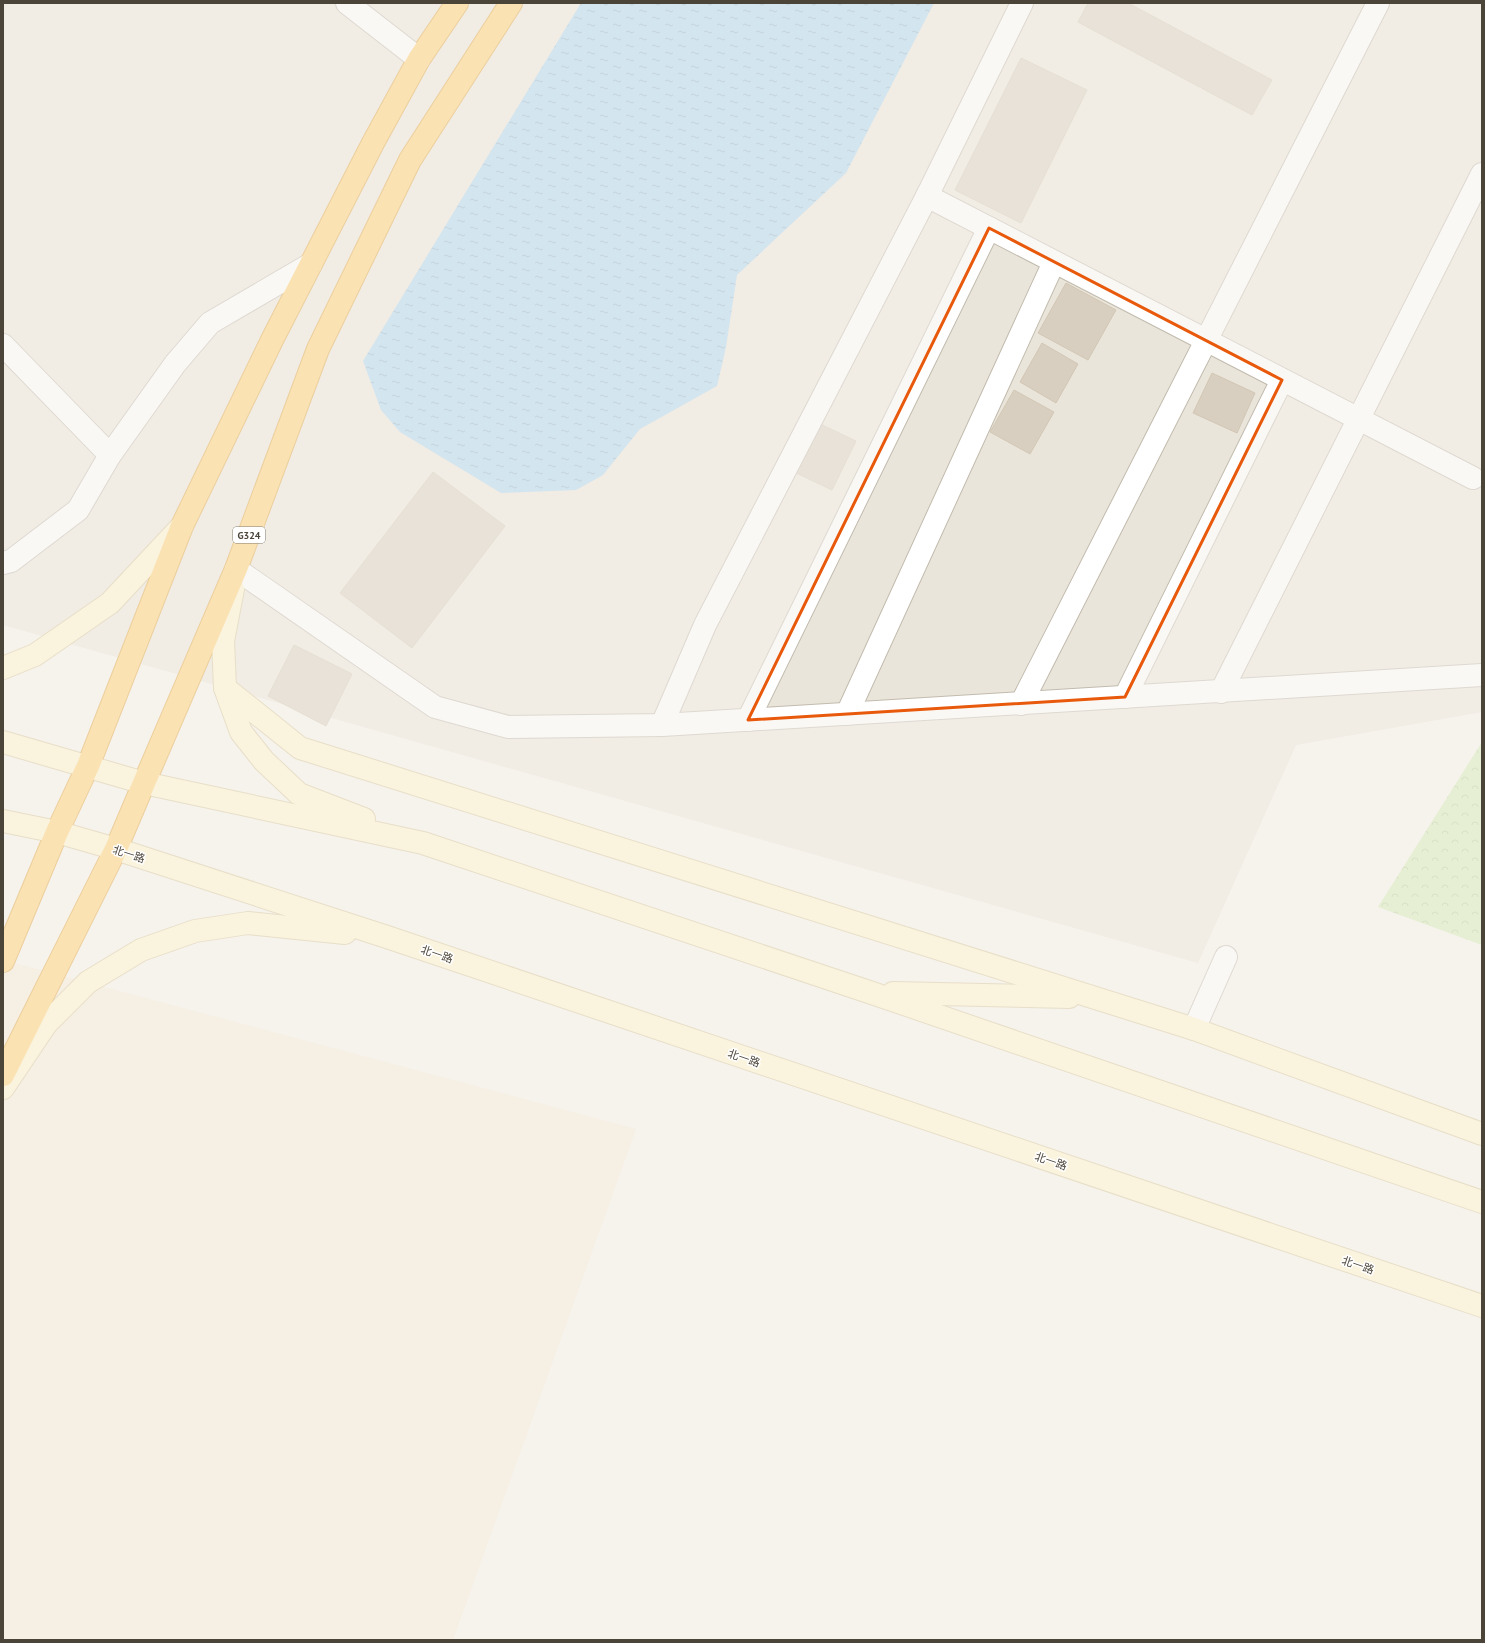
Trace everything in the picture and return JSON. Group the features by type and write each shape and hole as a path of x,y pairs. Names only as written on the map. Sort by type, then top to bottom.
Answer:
{"highway":[{"path":"3,961 57,832 88,766 182,526 311,264 373,143 419,59 457,3"},
{"name":"G324","path":"3,1076 116,849 236,569 318,349 410,160 511,3"}],"main road":[{"path":"3,668 36,655 110,603 182,526"},
{"path":"236,569 223,641 225,688 241,732 264,761 299,794 422,842 872,993 1482,1202"},
{"path":"225,688 300,748 1194,1029 1482,1134"},
{"path":"3,742 144,783 422,842"},
{"name":"北一路","path":"3,821 57,832 116,849 387,937 1482,1306"},
{"path":"3,1088 46,1024 88,982 142,950 195,931 248,923 387,937"},
{"path":"872,993 1094,998"}],"street":[{"path":"347,3 419,59"},
{"path":"662,725 706,625 927,196 1022,3"},
{"path":"1022,704 1205,340 1378,3"},
{"path":"1221,692 1482,174"},
{"path":"927,196 1473,478"},
{"path":"748,720 989,228"},
{"path":"847,714 1054,262"},
{"path":"3,564 11,561 78,510 110,455 175,364 210,323 311,264"},
{"path":"3,345 110,455"},
{"path":"1125,697 1282,380"},
{"path":"236,569 435,707 508,727 662,725 1482,675"},
{"path":"1194,1029 1226,957"}],"highlighted area":[{"path":"989,228 1282,380 1125,697 748,720"}],"shaded area":[{"path":"3,3 1482,3 1482,712 1296,745 1198,963 3,625"},
{"path":"3,960 636,1129 453,1640 3,1640"}],"green space":[{"path":"1482,742 1482,945 1378,907"}],"water":[{"path":"581,3 934,3 846,173 737,275 726,347 717,386 640,429 603,475 576,490 501,493 400,432 381,410 363,361"}],"building":[{"path":"1088,3 1128,3 1272,80 1252,115 1078,22"},
{"path":"1021,58 1087,90 1021,223 955,190"},
{"path":"1066,283 1116,310 1088,360 1038,333"},
{"path":"1042,343 1078,364 1056,403 1020,382"},
{"path":"1212,373 1255,393 1237,433 1193,413"},
{"path":"1014,390 1054,412 1030,454 990,432"},
{"path":"816,422 856,441 832,490 792,471"},
{"path":"433,472 505,526 412,648 340,593"},
{"path":"294,645 352,674 326,726 268,696"}]}
